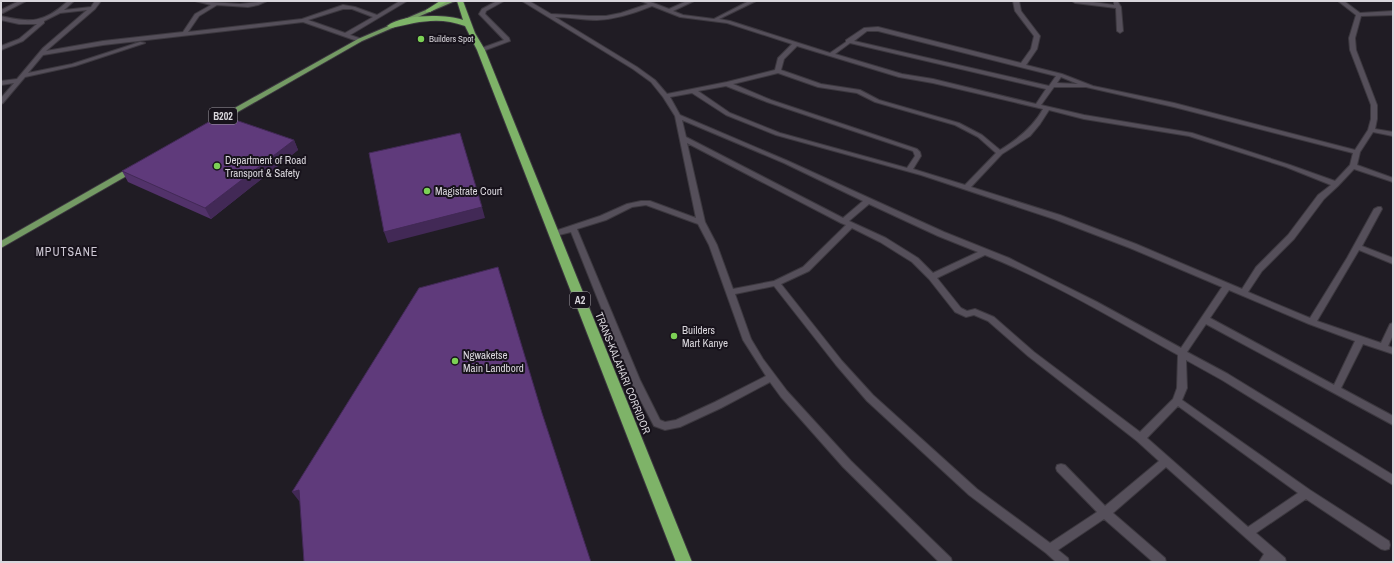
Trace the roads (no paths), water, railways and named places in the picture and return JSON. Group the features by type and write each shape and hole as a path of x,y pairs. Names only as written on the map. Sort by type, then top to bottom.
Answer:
{"highway":[{"path":"428,11 445,1"},
{"name":"TRANS-KALAHARI CORRIDOR","path":"460,1 468,25 481,50 684,562"},
{"name":"TRANS-KALAHARI CORRIDOR","path":"464,1 475,32 475,38"},
{"path":"391,26 415,19 437,17 456,20 468,25"}],"main road":[{"name":"B202","path":"205,126 360,40 452,1"},
{"path":"1,245 138,165"}],"street":[{"path":"1,12 23,1"},
{"path":"1,48 21,40 44,21 59,12 71,1"},
{"path":"1,102 40,54 98,1"},
{"path":"198,1 217,4 246,5 264,1"},
{"path":"184,34 197,15 224,1"},
{"path":"344,35 404,1"},
{"path":"481,50 506,41 507,39 482,14 484,10 501,1"},
{"path":"525,1 635,68 653,81 666,96 678,116 702,222 714,245 747,340 784,394 847,464 947,562"},
{"path":"644,1 690,18 716,19 745,27 900,76 933,81 1090,118 1190,134 1288,166 1336,184"},
{"path":"668,11 692,1"},
{"path":"716,19 752,1"},
{"path":"1016,1 1018,11 1037,36 1034,49 1024,65"},
{"path":"1075,1 1118,7"},
{"path":"1114,1 1118,7 1120,31"},
{"path":"1341,1 1359,15 1393,13"},
{"path":"551,16 563,15 588,18 618,16 653,4"},
{"path":"40,54 103,43 160,38 302,20 343,7 353,8 376,16"},
{"path":"59,12 92,8"},
{"path":"1243,293 1259,269 1291,237 1321,197 1336,184 1352,166 1356,152 1371,130 1374,119 1374,105 1353,50 1352,38 1359,15"},
{"path":"1,18 28,22 44,21"},
{"path":"302,20 360,40"},
{"path":"830,55 848,41 866,30 878,28 1024,65 1060,75 1091,87 1174,105 1356,152"},
{"path":"1,82 73,66 160,38"},
{"path":"848,41 882,50 1050,86 1091,87"},
{"path":"778,71 781,58 796,44"},
{"path":"666,96 728,84 778,71 820,86 858,91 877,101 957,124 980,136 1000,153"},
{"path":"1037,106 1050,86 1060,75"},
{"path":"728,84 768,101 915,150 918,156 908,170"},
{"path":"692,90 728,114 778,134 908,170 1097,232 1312,322 1393,351"},
{"path":"966,188 1000,153 1025,138 1035,128 1047,108"},
{"path":"678,116 786,162 868,201 1034,273 1225,377 1393,480"},
{"path":"1371,130 1393,134"},
{"path":"682,138 872,234 902,251 932,277 958,310 966,314 975,312 991,319 1031,354 1140,438 1248,533 1268,558 1281,562"},
{"path":"1352,166 1393,180"},
{"path":"730,292 776,283 806,269 868,201"},
{"path":"554,234 639,202 647,203 702,222"},
{"path":"1312,322 1358,247 1378,209"},
{"path":"573,228 635,380 657,423 665,426 677,424 718,405 772,376"},
{"path":"1358,247 1393,261"},
{"path":"932,277 984,252"},
{"path":"776,283 839,363 870,398 973,492 1050,549 1064,562"},
{"path":"1140,438 1177,401 1182,388 1182,353 1227,286"},
{"path":"1204,319 1393,421"},
{"path":"1383,347 1393,326"},
{"path":"1336,390 1360,340"},
{"path":"1177,401 1306,493 1385,544"},
{"path":"1050,549 1105,513 1166,461"},
{"path":"1061,468 1105,513 1160,562"},
{"path":"1248,533 1306,493"}],"place":[{"name":"Builders Spot","path":"421,39"},
{"name":"Department of Road Transport & Safety","path":"217,166"},
{"name":"Magistrate Court","path":"427,191"},
{"name":"Builders Mart Kanye","path":"674,336"},
{"name":"Ngwaketse Main Landbord","path":"455,361"}],"district":[{"name":"MPUTSANE","path":"67,252"}]}
